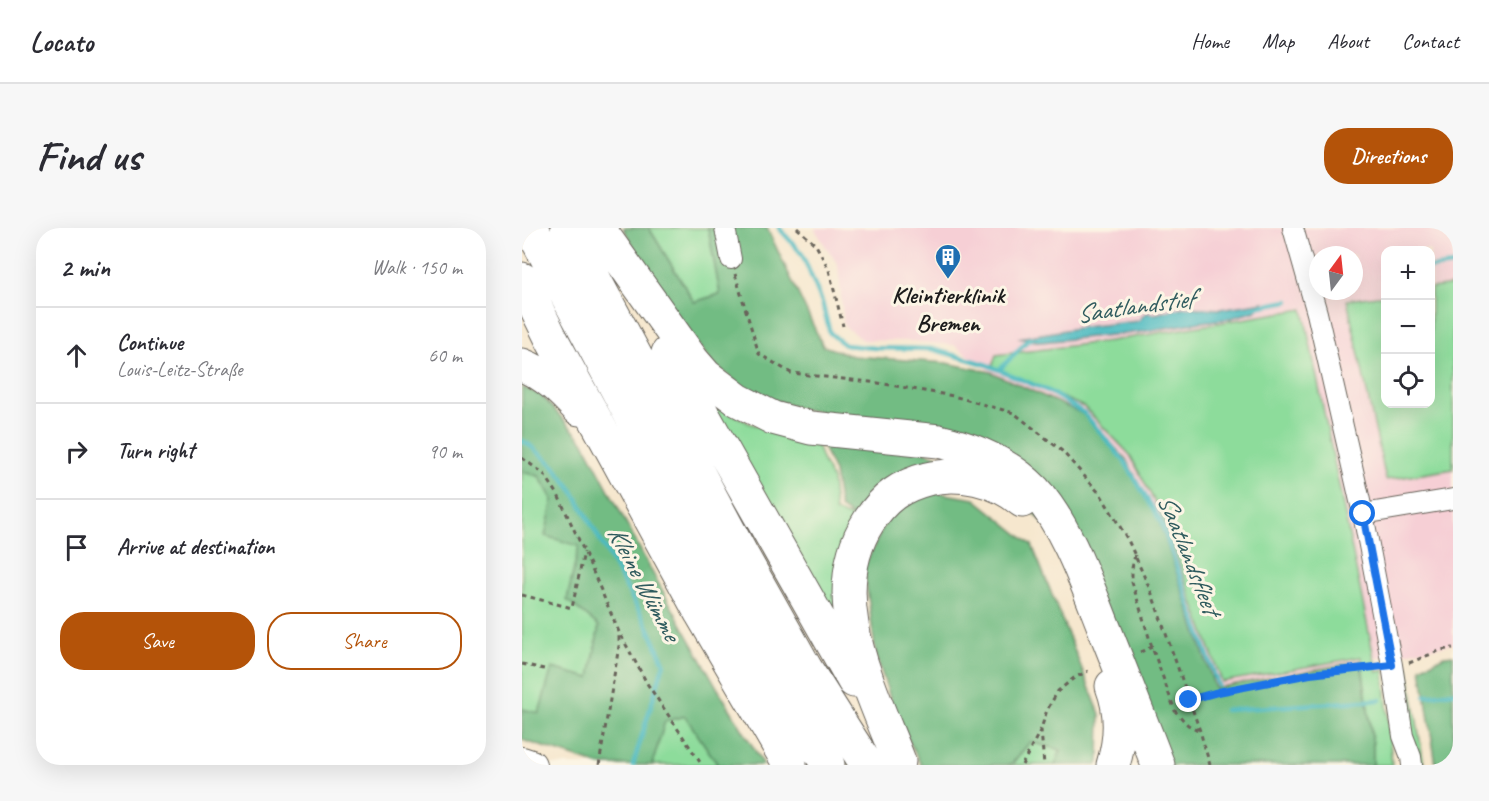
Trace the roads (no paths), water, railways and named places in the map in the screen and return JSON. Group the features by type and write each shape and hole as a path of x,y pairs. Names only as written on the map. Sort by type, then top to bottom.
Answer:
{"highway":[{"path":"531,228 711,566 828,765"},
{"path":"567,228 743,557 806,669 867,765"},
{"path":"598,228 900,763"},
{"path":"598,228 693,361 706,376 738,400 773,418 811,428 939,441 957,445 1006,467 1034,490 1056,519 1085,579 1158,765"},
{"path":"522,279 552,340 701,613 790,765"},
{"path":"522,365 546,377 559,388 605,436"},
{"path":"900,763 864,672 852,629 849,589 853,557 865,527 882,503 893,493 931,478 959,476 988,482 1003,488 1035,513 1049,532 1113,690 1120,721 1120,737 1113,765"}],"main road":[{"path":"522,762 531,765"}],"street":[{"path":"725,228 731,259"},
{"path":"1293,228 1317,313 1363,514 1403,736 1412,765"},
{"path":"1363,514 1453,499"},
{"path":"1401,765 1403,736"}],"water":[{"path":"1264,302 1256,311 1228,319 1141,332 1042,342 1018,338 1138,321 1146,313 1155,314 1184,307 1220,309"}],"waterway":[{"name":"Saatlandsfleet","path":"779,228 802,254 822,302 830,333 845,345 932,349 985,364 1048,391 1084,413 1125,462 1161,522 1218,685"},
{"name":"Saatlandstief","path":"1435,267 1453,265"},
{"name":"Saatlandstief","path":"1256,307 1288,301"},
{"name":"Saatlandstief","path":"999,370 1031,339"},
{"name":"Kleine Wümme","path":"522,441 552,464 573,491 648,627 664,663 633,765"},
{"name":"Saatlandsfleet","path":"1425,696 1453,692"},
{"name":"Saatlandsfleet","path":"1225,710 1380,700"}],"place":[{"name":"Kleintierklinik Bremen","path":"948,280"}]}
